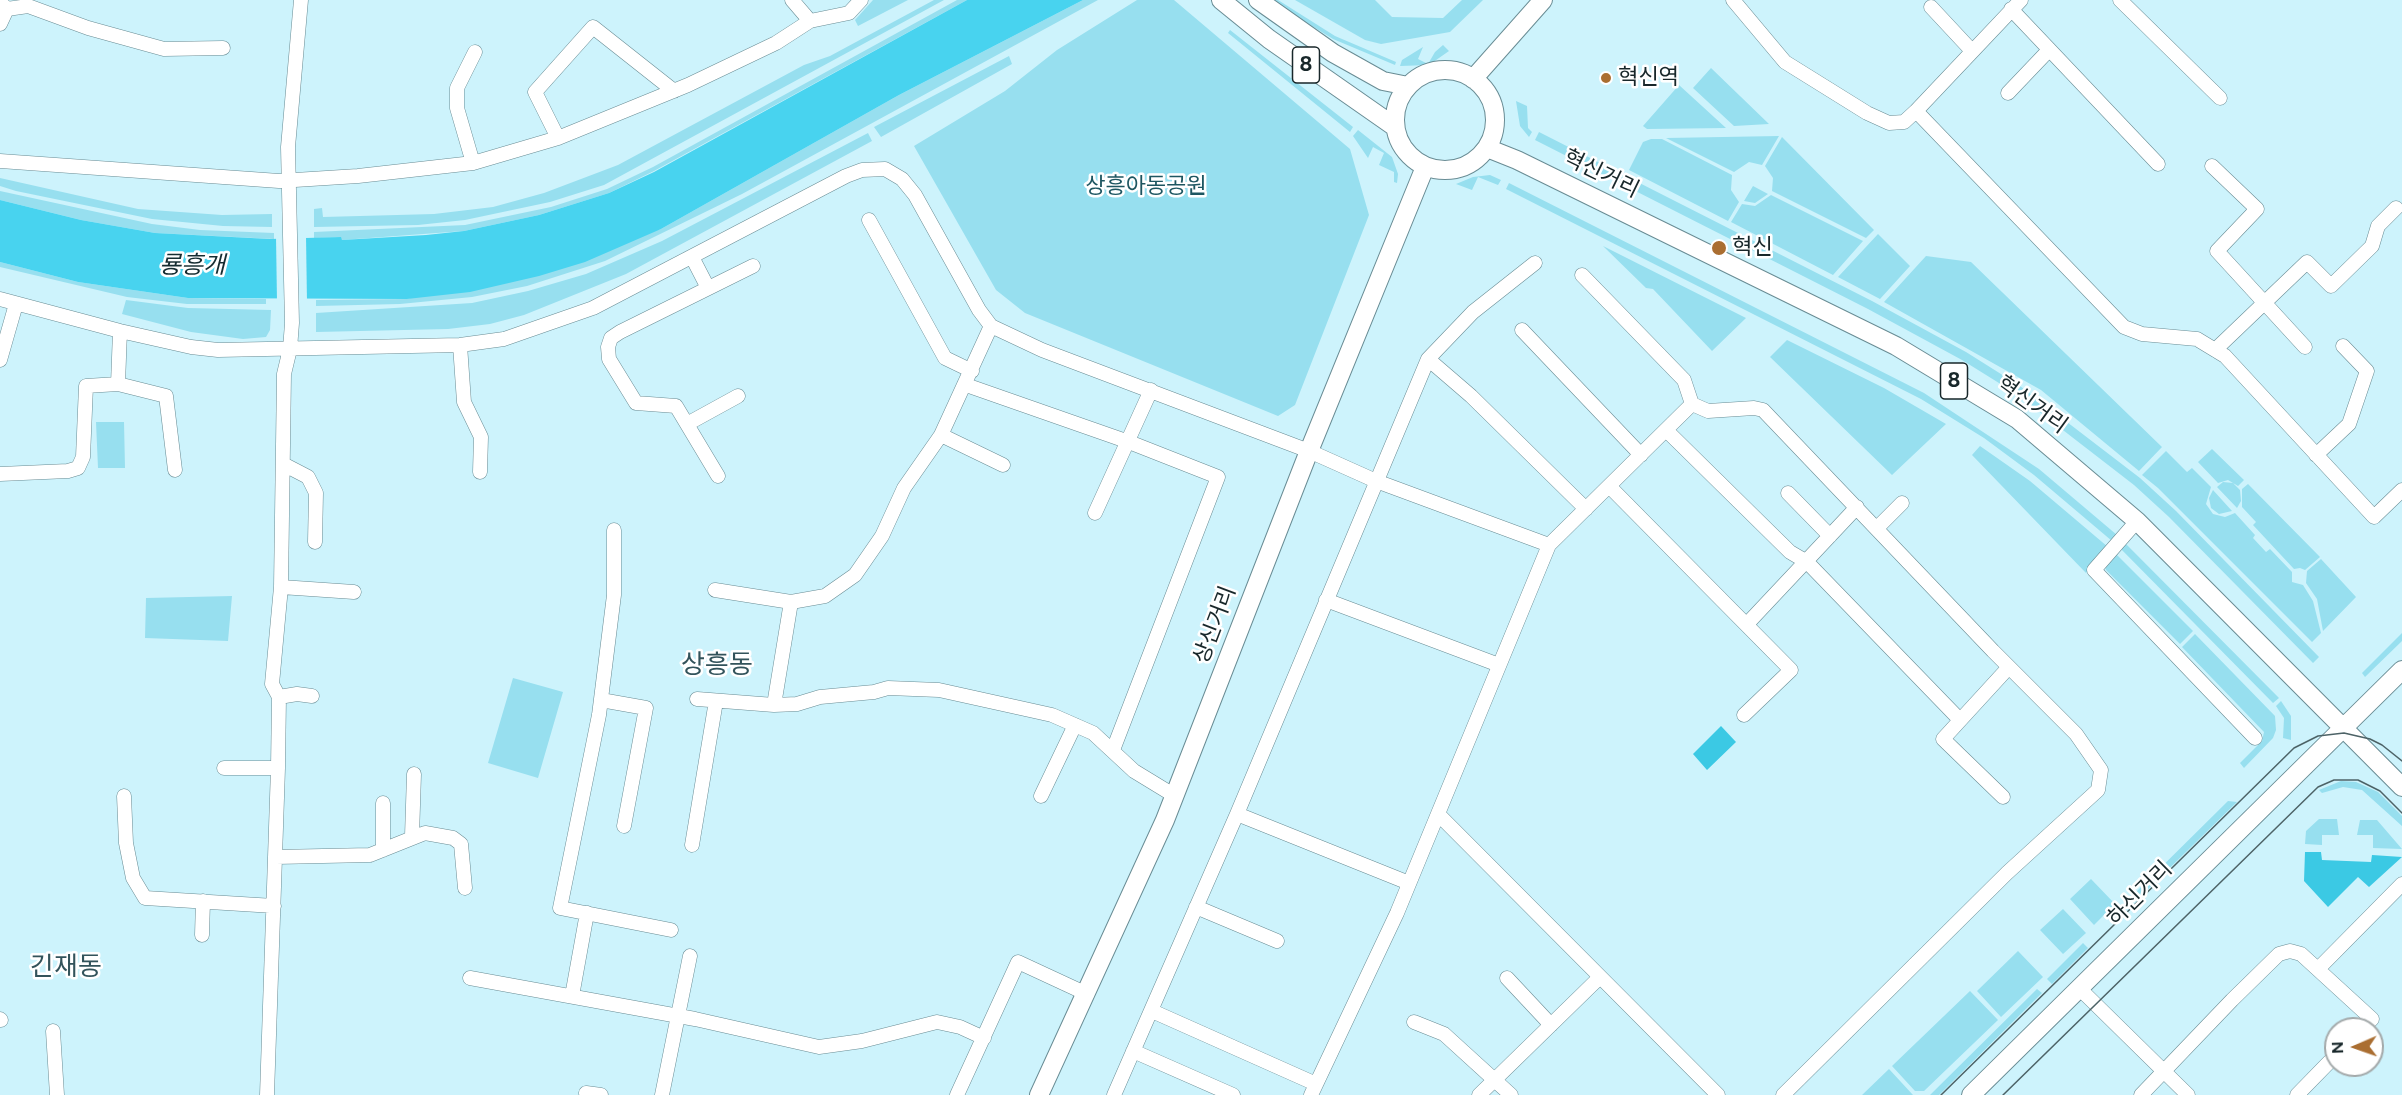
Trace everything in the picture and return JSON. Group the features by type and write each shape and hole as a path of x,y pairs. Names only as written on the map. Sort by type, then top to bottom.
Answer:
{"main road":[{"name":"8","path":"1221,0 1269,39 1395,127"},
{"name":"8","path":"1258,0 1353,64 1383,81 1408,86"},
{"path":"1473,79 1543,0"},
{"path":"1447,70 1473,79 1490,100 1495,117 1493,134 1487,148 1475,160 1459,168 1442,171 1425,167 1406,152 1395,127 1396,109 1408,86 1430,72 1447,70"},
{"name":"혁신거리","path":"1487,148 1517,160 1896,346 2017,419 2137,521 2402,787"},
{"name":"상신거리","path":"1039,1095 1087,994 1175,796 1309,451 1425,167"},
{"name":"하신거리","path":"1971,1095 2402,670"}],"street":[{"path":"267,1095 276,857 279,697 272,684 281,587 284,374 290,349 292,323 288,147 302,0"},
{"path":"792,0 810,21"},
{"path":"0,161 290,181 473,163 558,138 674,91 776,43 810,21 849,13 861,0"},
{"path":"1733,0 1785,62 1867,113 1889,123 1904,122 1916,111 2017,3 2048,51 2158,164"},
{"path":"2120,0 2220,98"},
{"path":"0,24 3,5 28,6 88,28 164,49 223,48"},
{"path":"1931,7 1972,51"},
{"path":"558,138 535,92 593,27 674,91"},
{"path":"2008,93 2048,51"},
{"path":"473,163 457,108 457,88 475,52"},
{"path":"1916,111 2124,327 2142,334 2197,339 2225,356 2374,517 2402,490"},
{"path":"2212,166 2257,209 2217,251 2305,347"},
{"path":"0,299 191,347 290,349 460,345 504,339 548,326 593,308 846,176 862,170 885,169 902,179 915,195 973,300 991,326 1042,350 1309,451 1376,481 1549,545"},
{"path":"2215,350 2307,262 2331,286 2372,246 2378,226 2396,208"},
{"path":"869,220 945,358 972,371"},
{"path":"692,257 708,288"},
{"path":"1114,1095 1237,814 1428,359 1473,312 1535,263"},
{"path":"718,476 676,406 636,403 609,358 608,347 612,338 620,332 753,266"},
{"path":"1582,275 1684,380 1692,404 1708,411 1754,408 1763,410 2009,668 2076,734 2101,770 2098,790 2007,873 1783,1095"},
{"path":"0,360 16,304"},
{"path":"716,590 791,602 825,596 855,574 882,536 904,488 941,435 966,385 991,326"},
{"path":"1522,330 1641,455"},
{"path":"118,384 120,331"},
{"path":"460,345 464,402 481,437 480,472"},
{"path":"2316,454 2349,424 2367,371 2343,346"},
{"path":"1428,359 1471,396 1586,509"},
{"path":"0,474 68,471 78,468 83,457 86,386 118,384 166,396 175,470"},
{"path":"966,385 1129,442 1218,477 1113,750"},
{"path":"1095,513 1151,390"},
{"path":"687,424 738,396"},
{"path":"1152,1011 1314,1090 1409,884 1549,545 1692,404"},
{"path":"1666,430 1790,552 1807,562 1960,720"},
{"path":"941,435 1003,465"},
{"path":"283,464 309,477 316,493 315,542"},
{"path":"1609,486 1791,670 1744,715"},
{"path":"1788,493 1830,536"},
{"path":"1877,528 1902,503"},
{"path":"1747,624 1857,507"},
{"path":"2137,521 2094,570 2255,738"},
{"path":"614,530 614,595 601,700 560,908 670,930"},
{"path":"281,587 354,592"},
{"path":"1326,600 1499,665"},
{"path":"774,705 791,602"},
{"path":"2003,797 1943,739 2009,668"},
{"path":"697,699 774,705 797,704 820,697 903,687 939,690 1052,715 1094,733 1134,771 1175,796"},
{"path":"279,697 297,694 312,696"},
{"path":"601,700 646,708 624,826"},
{"path":"692,845 716,701"},
{"path":"1041,796 1075,725"},
{"path":"224,768 278,768"},
{"path":"412,836 414,774"},
{"path":"124,796 126,843 133,878 145,898 274,906"},
{"path":"383,803 383,850"},
{"path":"1237,814 1409,884"},
{"path":"1438,814 1718,1095"},
{"path":"276,857 369,855 412,836 425,833 453,838 461,844 465,888"},
{"path":"2318,969 2402,884"},
{"path":"202,935 203,902"},
{"path":"1196,907 1277,941"},
{"path":"572,996 587,913"},
{"path":"2141,1095 2279,954 2290,951 2301,954 2370,1017"},
{"path":"662,1095 690,956"},
{"path":"957,1095 1018,962 1087,994"},
{"path":"1479,1095 1600,977"},
{"path":"470,978 677,1015 819,1047 862,1041 937,1022 960,1027 984,1038"},
{"path":"1507,978 1551,1025"},
{"path":"2079,988 2188,1095"},
{"path":"1414,1022 1444,1034 1511,1095"},
{"path":"53,1031 57,1095"},
{"path":"1133,1051 1233,1095"},
{"path":"2297,1095 2324,1067"},
{"path":"586,1093 601,1095"}],"green space":[{"path":"873,0 908,0 858,26 855,20"},
{"path":"934,0 944,0 604,185 550,202 465,220 418,225 314,227 314,209 322,208 323,217 434,214 493,207 544,193 618,165 804,65 830,56"},
{"path":"957,0 967,0 654,171 609,193 539,215 464,231 342,240 340,237 314,238 314,232 465,225 551,207 607,189 653,167"},
{"path":"1083,0 1098,0 742,194 605,261 527,286 472,297 400,304 316,306 316,300 407,299 661,229 899,95"},
{"name":"상흥아동공원","path":"1137,0 1174,0 1350,149 1369,215 1295,405 1278,416 1025,313 996,290 914,146 1005,91 1057,50"},
{"path":"1270,0 1278,0 1335,36 1396,62 1395,65 1333,39"},
{"path":"1295,0 1375,0 1392,17 1443,18 1462,0 1483,0 1450,32 1381,44 1365,40"},
{"path":"1230,30 1353,127 1350,132 1228,33"},
{"path":"1443,45 1449,51 1429,65 1400,66 1402,60 1423,47 1418,59 1428,64 1435,52"},
{"path":"1009,56 1012,64 881,137 874,127"},
{"path":"1711,68 1769,124 1734,126 1693,88"},
{"path":"1679,85 1726,128 1647,129 1643,126"},
{"path":"1516,101 1527,106 1528,128 1532,132 1529,137 1520,126"},
{"path":"1358,130 1392,157 1398,174 1397,183 1394,182 1394,172 1379,165 1384,153 1373,147 1368,158 1353,136"},
{"path":"1539,132 1872,301 1966,352 2020,386 2140,478 2176,511 2319,657 2313,663 2169,517 2134,485 2015,393 1962,360 1868,309 1535,140"},
{"path":"868,133 872,141 626,274 524,315 490,324 448,329 316,332 316,313 472,303 528,291 586,274 662,241"},
{"path":"1779,136 1762,165 1749,162 1734,172 1666,138"},
{"path":"1782,137 1874,230 1866,238 1772,191 1773,178 1765,166"},
{"path":"1662,139 1732,175 1731,190 1739,202 1728,221 1629,170 1643,142"},
{"path":"1490,175 1501,180 1498,185 1478,177 1472,190 1456,184 1473,177"},
{"path":"0,178 138,209 222,215 272,214 272,227 223,226 152,219 16,191 0,186"},
{"path":"1509,183 1924,393 2039,469 2117,535 2112,541 2034,475 1984,438 1921,399 1506,189"},
{"path":"1753,186 1768,194 1755,203 1744,201"},
{"path":"0,191 152,224 200,230 274,233 274,239 155,233 81,220 0,200"},
{"path":"1771,195 1863,241 1833,275 1731,222 1742,204 1755,206"},
{"path":"1878,234 1910,266 1880,299 1838,277"},
{"path":"1603,246 1746,318 1712,351 1653,289 1646,288"},
{"path":"1926,256 1971,262 2162,447 2139,471 2041,390 1884,302"},
{"path":"0,262 78,282 188,298 266,299 266,304 187,304 127,297 0,267"},
{"path":"126,300 188,308 271,310 270,330 266,337 243,339 191,332 122,314"},
{"path":"1787,340 1884,388 1946,424 1892,475 1770,357"},
{"path":"96,422 124,422 125,468 98,468"},
{"path":"1980,446 2030,481 2108,547 2086,573 1972,455"},
{"path":"2212,449 2244,480 2238,486 2228,480 2218,483 2198,462"},
{"path":"2166,451 2187,472 2192,468 2211,487 2206,504 2213,514 2225,517 2235,513 2255,535 2253,538 2266,552 2270,549 2292,572 2292,582 2303,585 2313,601 2321,633 2312,642 2158,488 2142,475"},
{"path":"2223,482 2233,483 2240,490 2241,501 2237,508 2217,487"},
{"path":"2248,484 2320,557 2305,570 2294,569 2253,525 2256,522 2242,507 2242,489"},
{"path":"2213,490 2232,511 2219,514 2211,508 2209,498"},
{"path":"2126,544 2279,698 2273,703 2118,546"},
{"path":"2114,552 2193,631 2180,644 2106,570 2105,565"},
{"path":"2321,559 2356,597 2323,631 2317,599 2306,583 2307,571"},
{"path":"232,596 228,641 145,638 146,598"},
{"path":"2402,633 2402,641 2365,677 2362,673"},
{"path":"2195,634 2275,716 2276,730 2273,738 2244,768 2240,763 2262,741 2264,732 2182,647"},
{"path":"513,678 563,692 538,778 488,763"},
{"path":"2281,701 2291,716 2291,740 2283,738 2284,718 2276,706"},
{"path":"2341,781 2356,782 2378,792 2402,816 2402,826 2362,790 2343,787 2322,793 2319,790"},
{"path":"2228,801 2237,802 2135,902 2131,897"},
{"path":"2319,819 2337,819 2339,835 2322,835 2322,845 2305,844 2306,831"},
{"path":"2360,820 2377,820 2402,849 2373,848 2373,835 2357,835"},
{"path":"2091,879 2115,904 2094,925 2070,899"},
{"path":"2063,909 2086,933 2063,954 2040,930"},
{"path":"2083,943 2088,948 2052,984 2047,979"},
{"path":"2018,951 2043,977 2001,1017 1977,991"},
{"path":"2037,989 2042,993 1939,1095 1930,1095"},
{"path":"1970,991 1998,1020 1924,1091 1915,1091 1892,1066"},
{"path":"1889,1069 1913,1095 1862,1095"}],"shaded area":[{"path":"1721,726 1736,742 1707,770 1693,754"},
{"path":"2305,852 2321,852 2322,860 2371,862 2372,855 2402,857 2369,887 2358,877 2328,907 2304,881"}],"water":[{"name":"룡흥개","path":"967,0 1083,0 899,95 661,229 585,262 539,276 470,292 407,299 188,298 78,282 0,262 0,200 81,220 155,233 270,239 341,237 342,240 426,235 464,231 539,215 609,193 654,172"}],"pier":[{"path":"276,236 306,236 307,303 277,302"}],"tram line":[{"path":"1941,1095 2294,748 2318,736 2344,733 2370,739 2382,745 2402,761"},
{"path":"2003,1095 2318,787 2334,780 2358,780 2380,791 2402,813"}],"place":[{"name":"혁신역","path":"1606,78"},
{"name":"혁신","path":"1719,248"}],"district":[{"name":"상흥동","path":"717,665"},
{"name":"긴재동","path":"66,967"}]}
